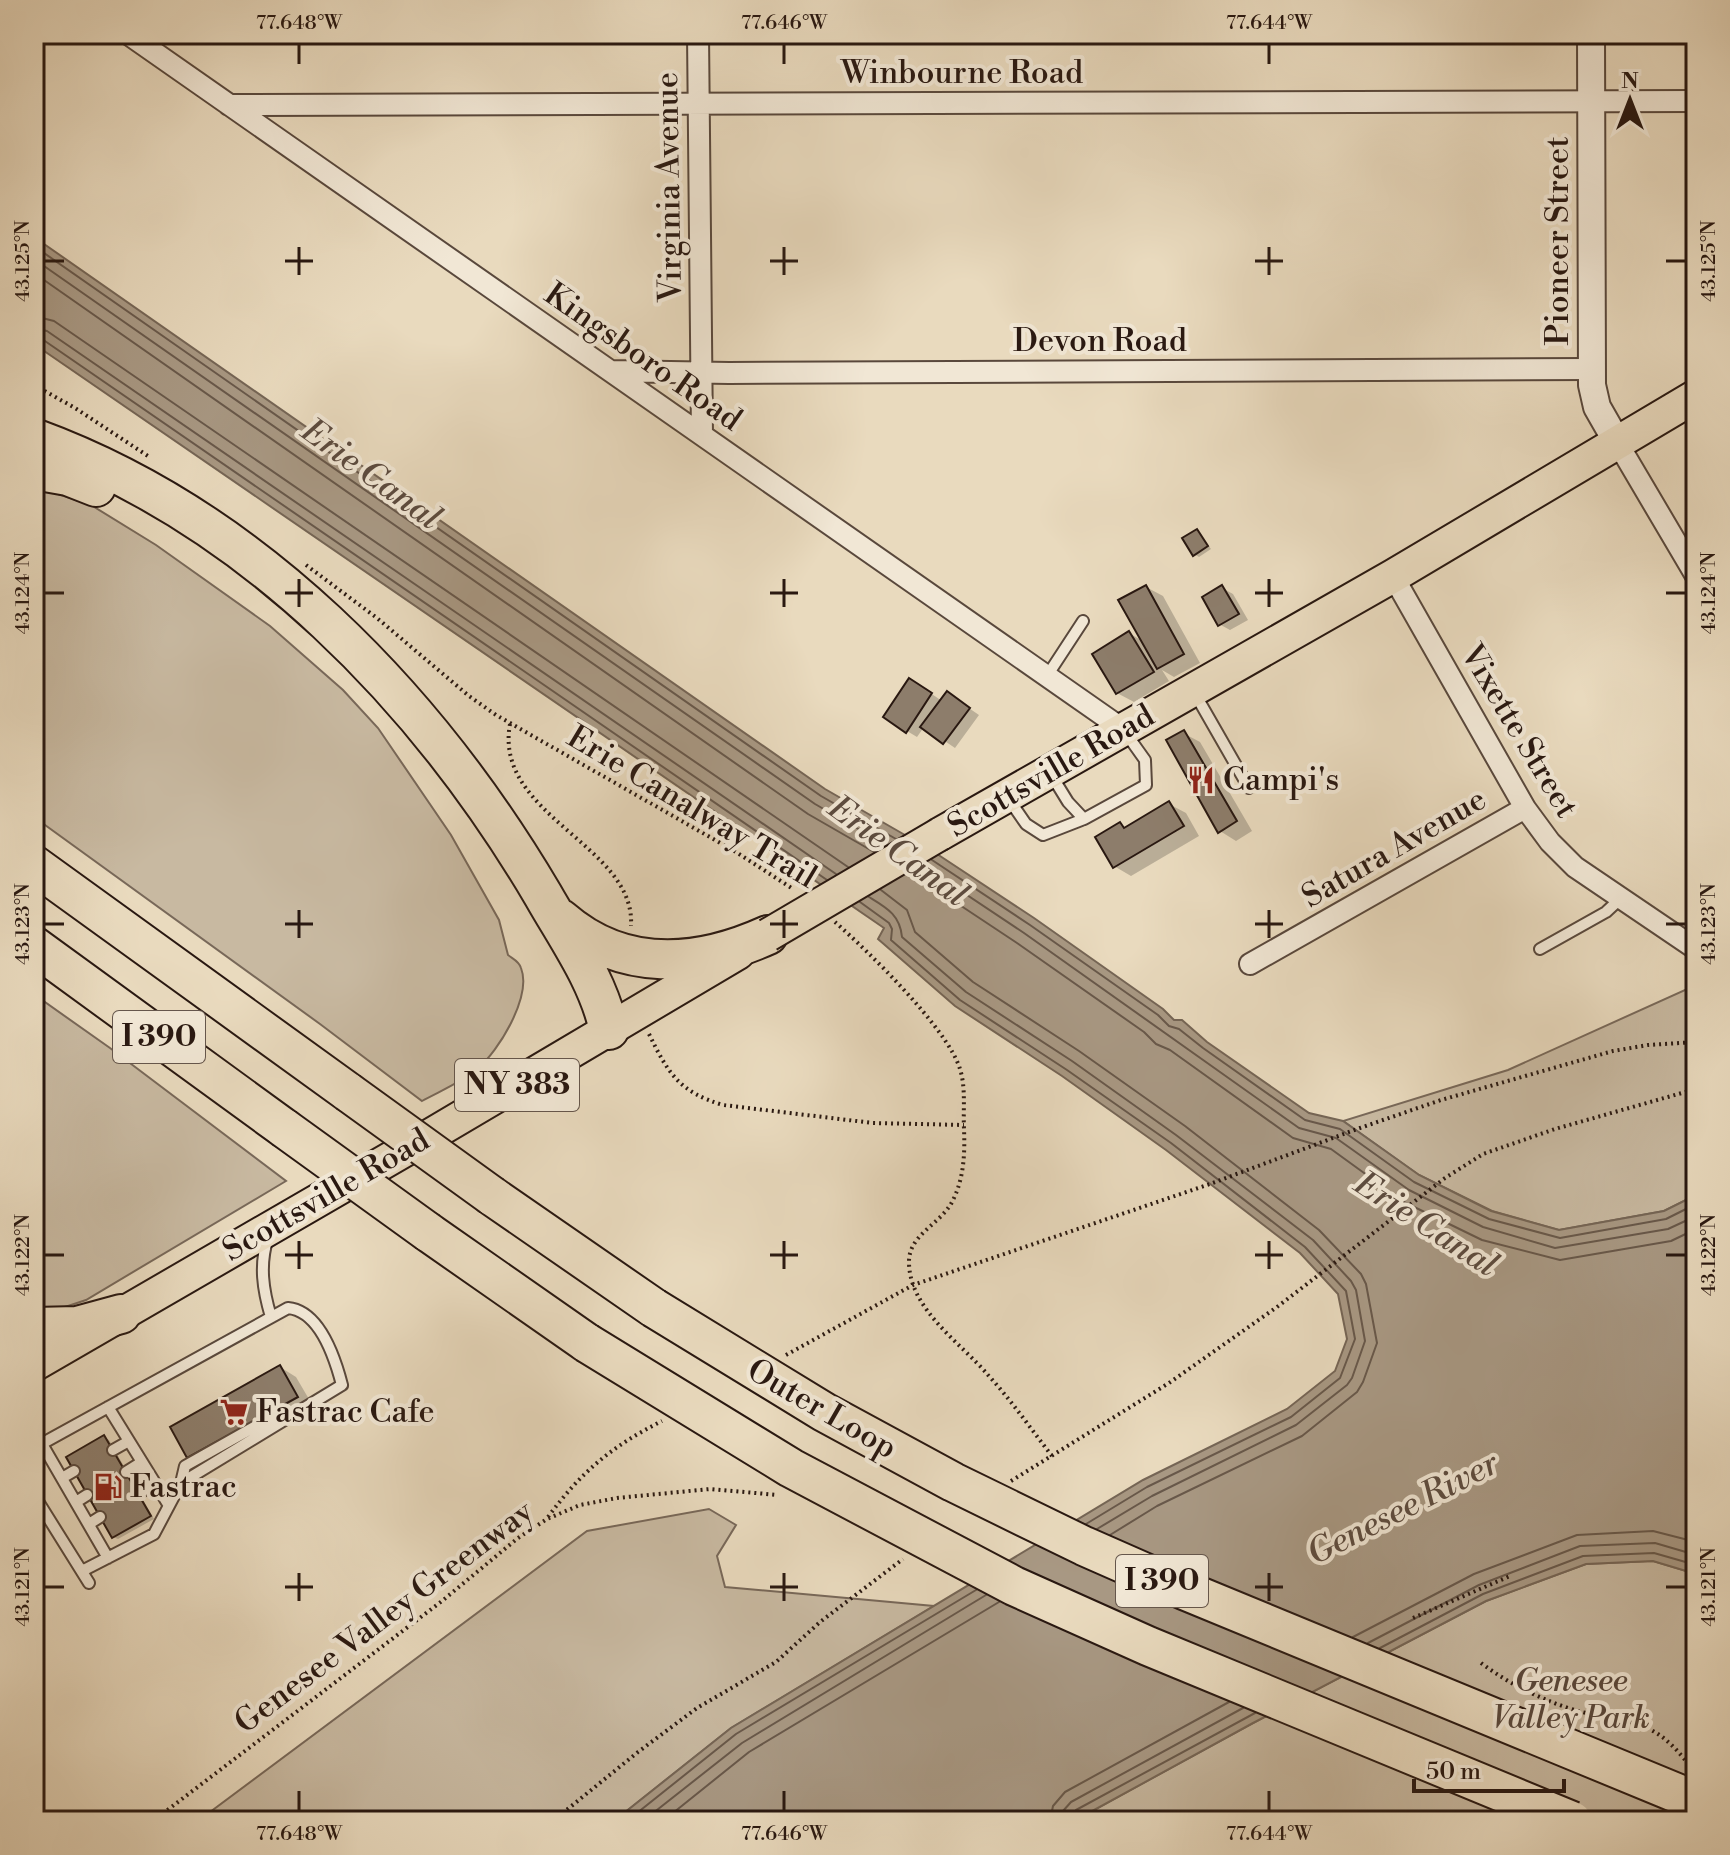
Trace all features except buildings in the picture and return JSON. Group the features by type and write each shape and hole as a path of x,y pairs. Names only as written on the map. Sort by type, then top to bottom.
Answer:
{"highway":[{"path":"34,438 123,477 172,506 256,564 327,623 388,683 451,756 508,837 593,982 609,1030"},
{"path":"34,470 51,471 86,482 161,522 267,597 335,657 422,755 480,840 574,996 595,1021 609,1030"},
{"path":"34,856 105,917"},
{"name":"Outer Loop","path":"34,865 492,1196 654,1308 824,1412 943,1477 1073,1541 1172,1585 1696,1801"},
{"path":"548,905 568,925 596,943 643,958 677,961 697,958 736,948 768,935"},
{"name":"Outer Loop","path":"34,946 428,1232 587,1343 791,1468 1014,1586 1148,1646 1572,1821"},
{"path":"34,978 132,1032 284,1128"},
{"path":"34,1327 77,1326 121,1314"}],"main road":[{"name":"Scottsville Road","path":"34,1365 940,834 1393,576 1696,396"}],"street":[{"name":"Kingsboro Road","path":"128,34 1124,730"},
{"name":"Virginia Avenue","path":"698,34 702,435"},
{"name":"Pioneer Street","path":"1591,34 1591,369 1597,407 1617,442"},
{"name":"Winbourne Road","path":"229,105 1696,101"},
{"name":"Devon Road","path":"610,371 1591,369"},
{"path":"1617,442 1696,576"},
{"name":"Vixette Street","path":"1393,576 1525,808 1566,860 1696,949"},
{"name":"Satura Avenue","path":"1250,964 1525,808"}],"lane":[{"path":"1047,676 1083,621"},
{"path":"1193,690 1249,788"},
{"path":"1007,796 1026,824 1043,835 1084,819 1146,785 1145,760 1124,730"},
{"path":"1050,772 1068,802 1084,819"},
{"path":"1540,949 1606,912 1620,899"},
{"path":"271,1228 264,1251 262,1282 271,1317"},
{"path":"82,1571 108,1558 154,1534 181,1483 185,1466 263,1422 285,1420 342,1385 335,1360 313,1320 298,1309 288,1308 38,1446 62,1478 108,1558"},
{"path":"108,1407 168,1504"},
{"path":"113,1450 129,1441"},
{"path":"126,1472 142,1462"},
{"path":"62,1478 74,1471"},
{"path":"138,1494 155,1483"},
{"path":"34,1495 89,1583"},
{"path":"76,1502 87,1495"},
{"path":"89,1524 100,1517"}],"path":[{"path":"34,385 152,459"},
{"name":"Erie Canalway Trail","path":"300,560 496,715 736,852 795,890"},
{"name":"Erie Canalway Trail","path":"828,916 941,1033 955,1055 963,1079 964,1156 961,1175 952,1203 910,1252 913,1285"},
{"path":"1052,1456 989,1375 932,1315 913,1285 1210,1184 1441,1100 1613,1051 1696,1042"},
{"path":"1008,1483 1169,1383 1314,1280 1445,1178 1483,1154 1696,1089"},
{"name":"Genesee Valley Greenway","path":"153,1821 442,1601 518,1538 547,1519 580,1505 632,1496 710,1489 780,1495"},
{"path":"553,1821 697,1708 776,1662 820,1622 909,1554"},
{"path":"1413,1618 1510,1576"},
{"path":"1481,1663 1518,1688 1543,1699 1572,1709 1622,1718 1662,1735 1678,1751 1696,1779"}],"green space":[{"path":"34,486 91,505 156,545 270,626 343,690 378,728 451,835 499,920 508,955 521,968 523,980 518,1008 495,1050 471,1074 422,1101 34,817"},
{"path":"1696,985 1696,1195 1664,1211 1559,1230 1492,1211 1419,1175 1343,1121 1508,1070"},
{"path":"34,998 42,1000 110,1048 286,1181 86,1300 53,1311 34,1313"},
{"path":"709,1509 736,1525 717,1556 725,1587 934,1606 731,1728 614,1821 198,1821 587,1531"},
{"name":"Genesee Valley Park","path":"1653,1561 1696,1574 1696,1821 1074,1821 1486,1601 1586,1564"}],"water":[{"path":"34,237 825,789 931,850 1034,918 1163,1009 1174,1020 1182,1020 1207,1042 1309,1113 1343,1121 1419,1175 1491,1211 1559,1230 1664,1211 1696,1195 1696,1574 1653,1561 1586,1564 1486,1601 1074,1821 614,1821 731,1728 1143,1480 1287,1409 1335,1371 1347,1339 1338,1294 1300,1253 1166,1150 1062,1076 955,1006 878,939 884,928 34,344"}],"place":[{"name":"Campi's","path":"1201,780"},
{"name":"Fastrac Cafe","path":"234,1412"},
{"name":"Fastrac","path":"108,1487"}],"water label":[{"name":"Erie Canal","path":"371,475"},
{"name":"Erie Canal","path":"898,852"},
{"name":"Erie Canal","path":"1426,1225"},
{"name":"Genesee River","path":"1403,1509"}]}
